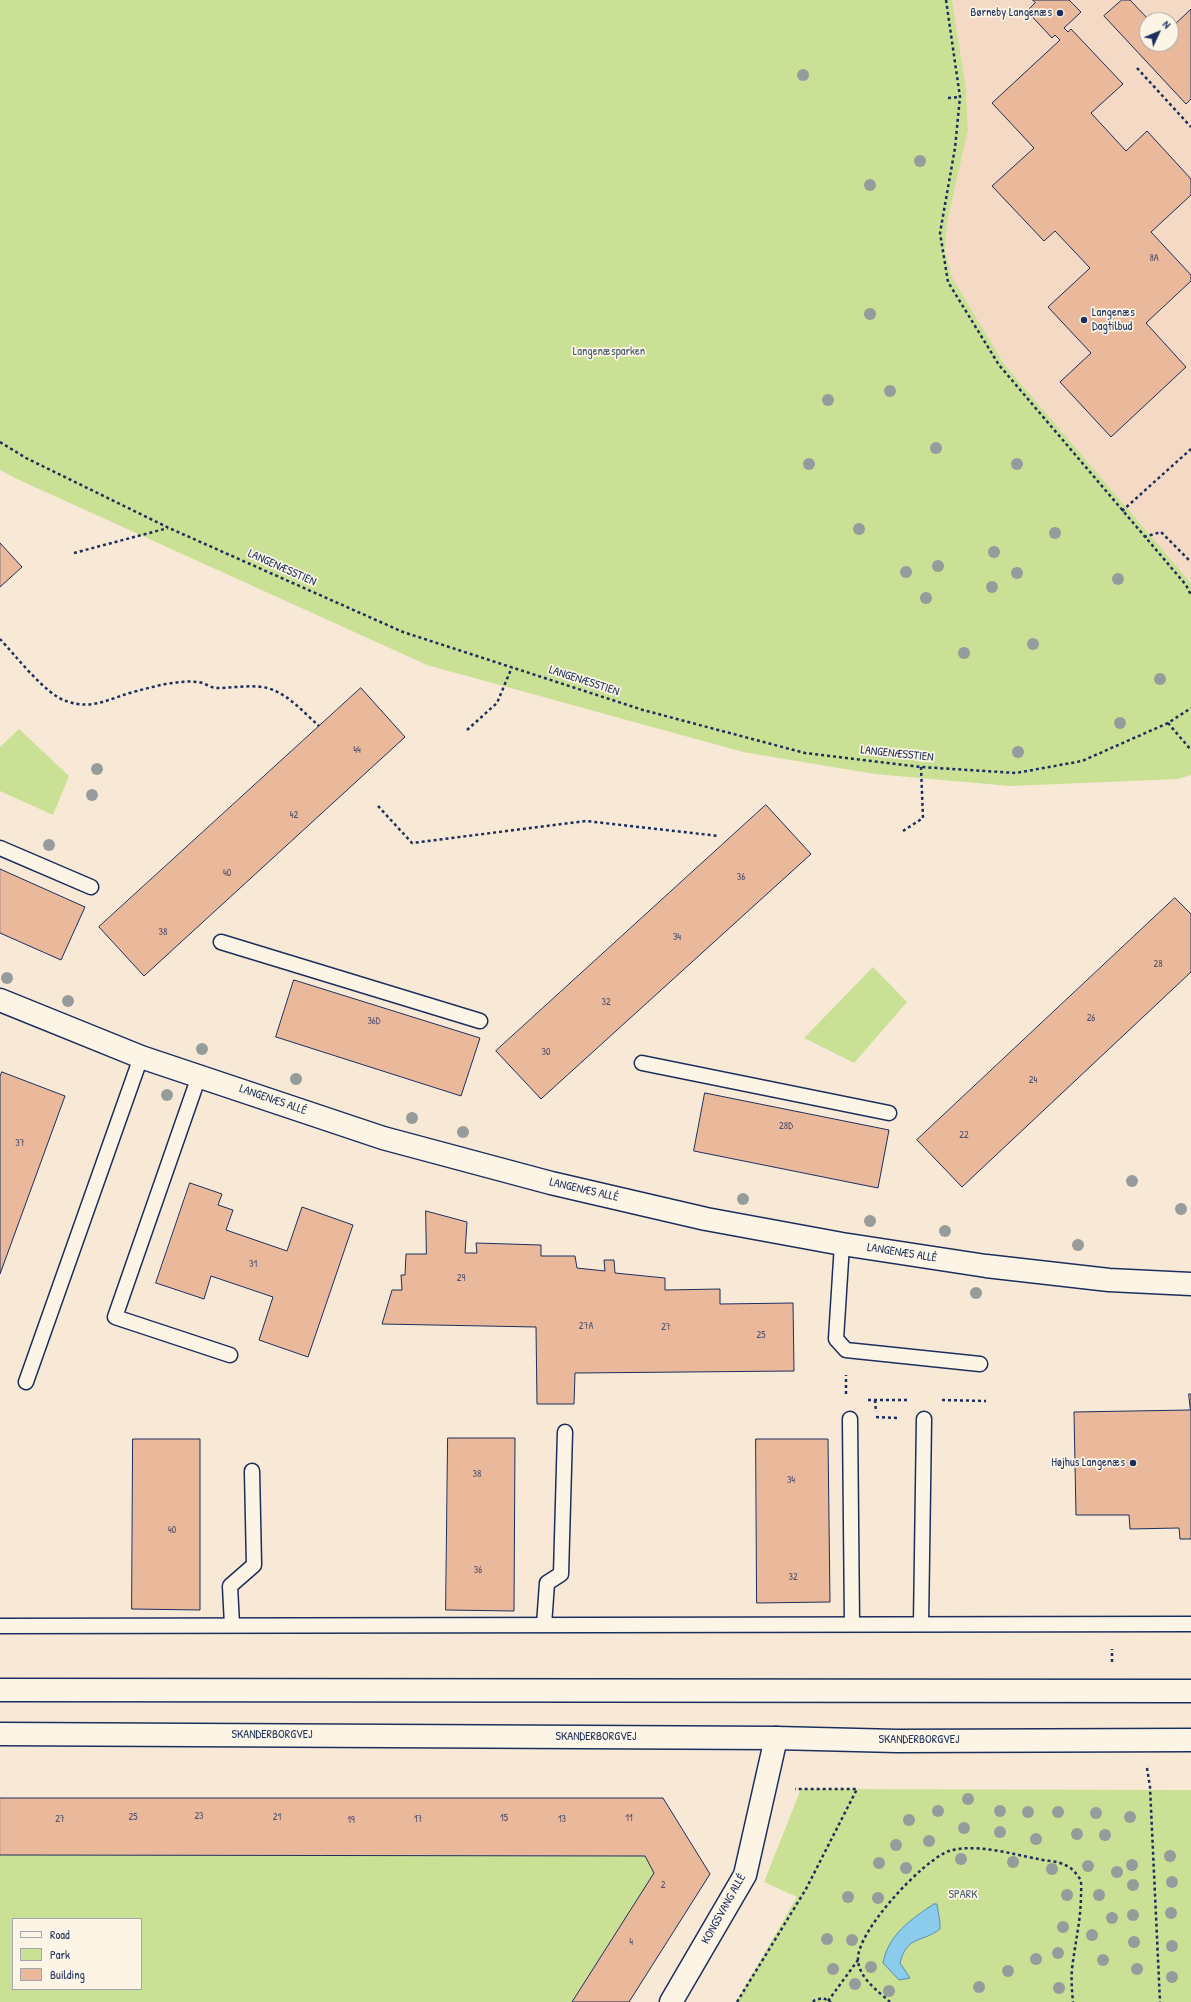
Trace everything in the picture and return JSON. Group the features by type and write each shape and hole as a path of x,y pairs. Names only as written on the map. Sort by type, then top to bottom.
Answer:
{"street":[{"name":"LANGENÆS ALLÉ","path":"0,1000 142,1057 383,1138 544,1181 706,1219 842,1244 994,1267 1109,1280 1191,1284"},
{"path":"0,1690 1191,1691"},
{"name":"SKANDERBORGVEJ","path":"0,1734 776,1738 897,1741 1191,1740"},
{"name":"KONGSVANG ALLÉ","path":"670,2002 745,1875 776,1738"}],"lane":[{"path":"0,848 91,887"},
{"path":"221,942 480,1021"},
{"path":"26,1382 142,1057"},
{"path":"642,1063 889,1113"},
{"path":"199,1076 115,1317 230,1355"},
{"path":"842,1244 836,1339 846,1350 980,1364"},
{"path":"850,1419 852,1624"},
{"path":"921,1624 924,1419"},
{"path":"544,1625 547,1582 561,1574 565,1432"},
{"path":"232,1625 230,1586 254,1565 252,1471"},
{"path":"0,1626 1191,1624"}],"path":[{"path":"946,0 960,97 956,148 940,233 948,282 999,365 1186,585 1191,595"},
{"path":"1137,68 1191,127"},
{"path":"948,98 960,97"},
{"name":"LANGENÆSSTIEN","path":"0,442 26,458 169,528 403,632 643,710 805,753 922,766 1016,773 1082,761 1168,723 1191,708"},
{"path":"1122,511 1191,449"},
{"path":"74,553 169,528"},
{"path":"1144,537 1161,532 1191,562"},
{"path":"0,639 34,676 65,701 82,705 97,704 135,691 176,682 198,682 215,688 263,687 281,693 319,726"},
{"path":"467,730 497,703 512,667"},
{"path":"1168,723 1191,750"},
{"path":"903,831 923,818 922,766"},
{"path":"378,806 412,843 586,821 719,836"},
{"path":"846,1350 846,1400"},
{"path":"860,1400 915,1400"},
{"path":"875,1400 876,1418 924,1419"},
{"path":"938,1400 986,1400"},
{"path":"1111,1691 1113,1624"},
{"path":"1147,1765 1150,1787 1160,2002"},
{"path":"737,2002 806,1889 857,1789 764,1789"},
{"path":"813,2002 823,1998 830,2001 858,1960 861,1945 892,1899 915,1875 948,1852 968,1848 1064,1864 1074,1871 1081,1880 1081,1912 1072,1970 1073,2002"},
{"path":"858,1960 862,1972 871,1986 890,2002"}],"shaded area":[{"name":"Langenæs Dagtilbud","path":"952,0 1191,0 1191,583 1004,364 952,277 945,250 947,223 968,130 966,89"}],"green space":[{"name":"Langenæsparken","path":"0,0 952,0 966,89 968,130 947,223 945,250 952,277 1004,364 1191,583 1191,775 1178,779 1010,786 875,774 743,752 427,665 0,470"},
{"path":"19,729 69,776 53,815 0,791 0,747"},
{"path":"873,967 907,1002 854,1063 804,1038"},
{"name":"SPARK","path":"801,1789 1191,1790 1191,2002 736,2002 797,1897 764,1882"},
{"path":"0,1855 645,1856 654,1873 572,2002 0,2002"}],"water":[{"path":"934,1904 937,1904 940,1929 916,1941 907,1948 900,1963 910,1978 899,1980 883,1963 890,1944 895,1936 909,1922"}],"building":[{"path":"1033,0 1069,0 1081,12 1064,28 1068,32 1071,29 1123,84 1091,113 1126,151 1147,131 1191,179 1191,195 1151,232 1191,275 1191,281 1146,323 1186,367 1111,437 1060,382 1091,353 1048,307 1090,268 1055,231 1044,241 992,186 1034,148 992,103 1060,40 1055,35 1052,38 1027,11 1035,3"},
{"path":"1122,0 1130,0 1141,12 1139,12 1139,52 1179,52 1179,20 1191,9 1191,99 1186,104 1104,16"},
{"path":"0,543 22,567 0,587"},
{"path":"361,688 405,737 144,976 99,927"},
{"path":"766,805 811,854 541,1099 496,1051"},
{"path":"0,869 85,907 61,960 0,933"},
{"path":"1175,898 1191,914 1191,972 962,1187 917,1140"},
{"path":"294,980 480,1038 461,1096 276,1037"},
{"path":"2,1072 65,1096 0,1274 0,1077"},
{"path":"705,1093 889,1130 878,1188 694,1151"},
{"path":"190,1183 222,1194 218,1205 233,1210 226,1230 287,1251 302,1207 353,1225 308,1357 259,1340 273,1297 211,1276 204,1299 156,1283"},
{"path":"426,1211 467,1222 465,1253 477,1253 476,1243 541,1245 541,1256 575,1256 577,1268 605,1271 604,1260 614,1260 615,1273 665,1278 665,1290 720,1289 720,1304 793,1303 794,1371 575,1373 574,1404 537,1404 536,1327 382,1324 392,1290 402,1290 401,1275 405,1275 406,1254 426,1254"},
{"name":"Højhus Langenæs","path":"1189,1394 1191,1394 1191,1539 1180,1539 1179,1528 1130,1529 1129,1515 1076,1515 1074,1412 1190,1410"},
{"path":"448,1438 515,1438 514,1611 446,1610"},
{"path":"133,1439 200,1439 200,1610 132,1609"},
{"path":"756,1439 828,1439 830,1602 757,1603"},
{"path":"0,1798 663,1798 710,1874 629,2002 572,2002 654,1873 645,1856 0,1855"}],"place":[{"name":"Børneby Langenæs","path":"1060,13"},
{"name":"Langenæs Dagtilbud","path":"1084,320"},
{"name":"Højhus Langenæs","path":"1133,1463"}]}
